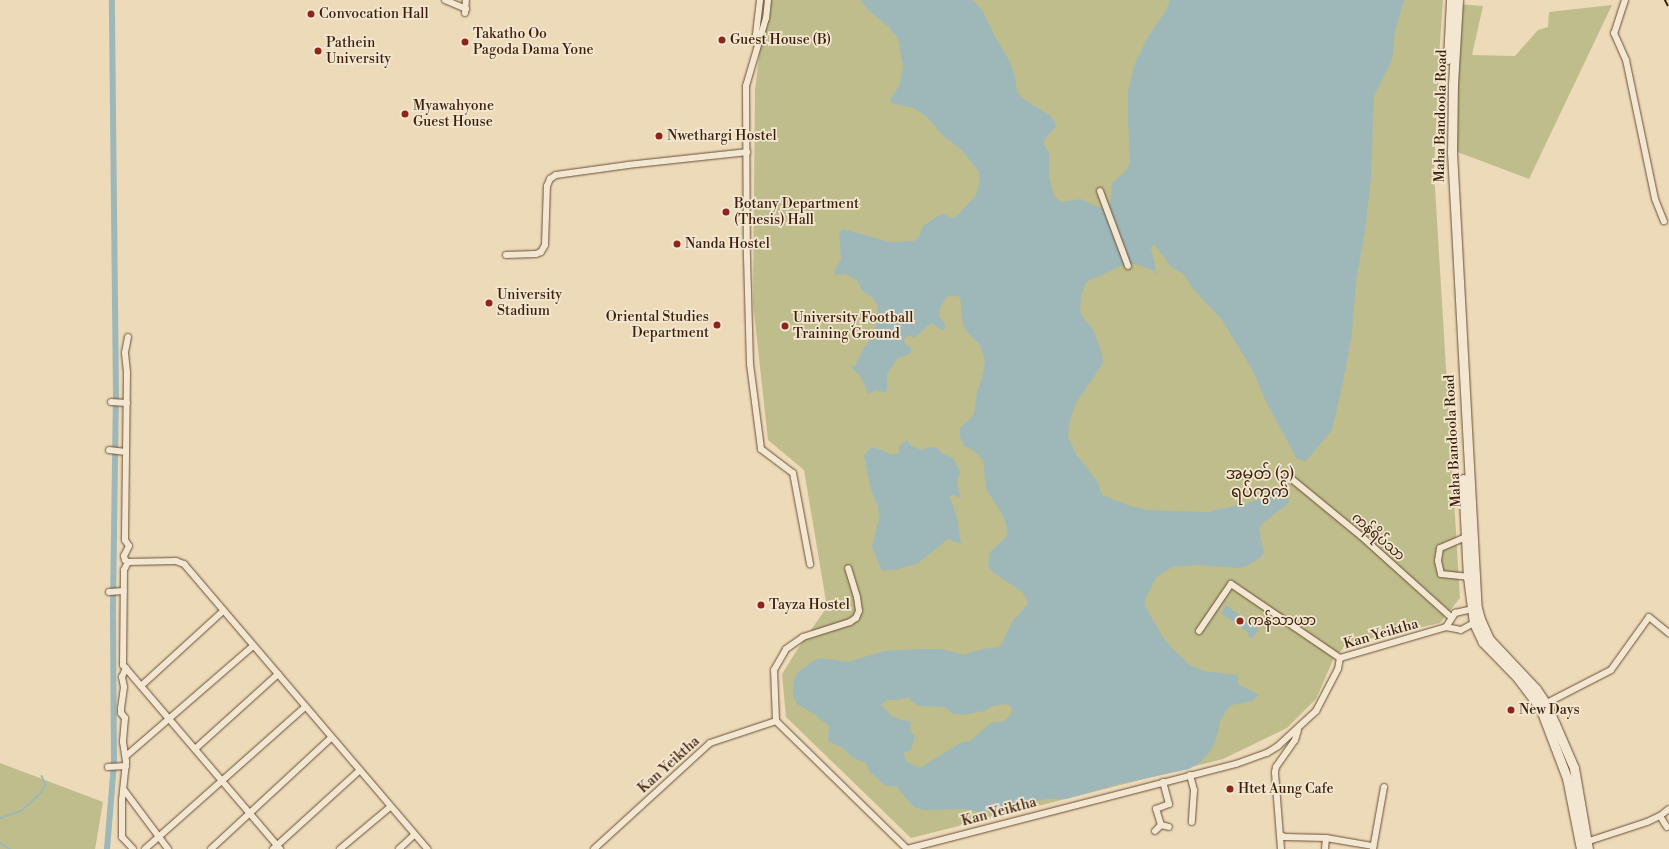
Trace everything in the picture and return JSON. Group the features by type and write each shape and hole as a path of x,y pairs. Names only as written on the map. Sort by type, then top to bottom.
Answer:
{"main road":[{"name":"Maha Bandoola Road","path":"1451,0 1446,100 1446,154 1468,577 1483,642 1543,705 1567,778 1584,846"},
{"name":"Maha Bandoola Road","path":"1458,0 1453,84 1452,152 1474,608"}],"street":[{"path":"445,0 465,11 466,0"},
{"path":"754,56 760,0"},
{"path":"768,0 766,18 746,86 749,340 761,449 793,473 810,564"},
{"path":"1625,0 1614,33 1626,60 1655,198 1664,221"},
{"path":"506,255 536,254 542,252 545,245 547,186 550,179 556,175 628,164 747,152"},
{"path":"1100,192 1128,266"},
{"path":"128,337 125,353 127,373 124,402 123,451 125,540 128,546 124,556 128,562"},
{"path":"111,402 124,402"},
{"path":"109,450 123,451"},
{"name":"ကန်ရိပ်သာ","path":"1288,476 1361,536 1452,617"},
{"path":"1466,537 1440,548 1438,561 1441,574 1468,577"},
{"path":"128,562 124,570 121,592 123,665 277,848 359,771"},
{"path":"128,562 181,562 427,849"},
{"path":"776,721 774,670 786,649 803,637 850,622 856,618 859,611 857,597 848,568"},
{"path":"1199,631 1231,584 1340,658"},
{"path":"109,592 121,592"},
{"path":"1446,628 1452,617 1458,612 1474,608"},
{"path":"141,686 223,611"},
{"path":"1543,705 1611,670 1649,617 1669,632"},
{"name":"Kan Yeiktha","path":"594,849 710,743 776,721 906,849 1236,764 1267,753 1298,730 1316,711 1338,669 1340,658 1446,628 1461,630 1477,621"},
{"path":"126,756 253,646"},
{"path":"126,668 122,677 124,687 121,708 121,713 125,718 123,742 126,756 123,766 124,790 122,837 133,849"},
{"path":"195,749 278,674"},
{"path":"145,849 305,707"},
{"path":"1281,849 1275,772 1276,767 1295,740 1298,730"},
{"path":"211,849 331,738"},
{"path":"1278,746 1285,754"},
{"path":"108,767 123,766"},
{"path":"1190,775 1194,790 1192,822"},
{"path":"1161,825 1156,809 1169,804 1163,782"},
{"path":"1280,835 1285,837 1326,838 1373,848 1384,787"},
{"path":"124,790 168,849"},
{"path":"340,849 390,807"},
{"path":"1584,846 1660,816 1669,809"},
{"path":"1660,816 1667,827"},
{"path":"1161,825 1169,827"},
{"path":"1155,830 1161,825"},
{"path":"399,849 414,835"},
{"path":"1325,849 1326,838"}],"shaded area":[{"path":"766,0 1443,0 1434,171 1460,598 1440,623 1347,644 1333,660 1316,699 1287,728 1223,759 911,838 786,717 782,674 827,607 804,470 768,440 753,303 755,90"},
{"path":"1457,4 1483,6 1472,55 1515,56 1538,30 1548,27 1549,12 1612,5 1529,179 1452,150"},
{"path":"0,763 103,802 95,849 0,849"}],"water":[{"path":"860,0 973,0 982,10 993,33 1010,62 1015,77 1017,92 1025,100 1050,115 1055,123 1055,128 1045,139 1044,144 1049,153 1049,177 1054,196 1061,202 1081,199 1102,209 1110,206 1112,183 1126,171 1130,162 1128,91 1135,63 1148,37 1166,10 1170,0 1404,0 1395,31 1392,60 1374,96 1371,177 1365,231 1356,282 1352,333 1343,382 1332,430 1306,461 1297,459 1266,402 1253,371 1222,320 1194,290 1183,274 1171,267 1154,244 1151,248 1157,275 1154,271 1136,264 1126,264 1090,280 1086,283 1082,292 1080,311 1082,316 1094,331 1102,354 1103,363 1076,403 1070,421 1068,436 1076,454 1097,481 1102,495 1130,506 1148,510 1207,512 1248,503 1271,494 1284,485 1287,488 1289,503 1264,522 1259,529 1264,553 1261,557 1247,566 1237,568 1197,565 1172,567 1156,578 1146,597 1145,606 1163,637 1190,665 1204,671 1238,675 1238,684 1259,695 1252,701 1232,705 1228,708 1220,721 1216,740 1209,753 1198,764 1189,769 1120,784 1066,799 1017,802 1004,808 979,812 965,809 926,810 916,808 897,787 884,785 870,772 866,763 853,758 843,748 829,742 829,726 814,714 797,704 793,695 794,680 798,672 813,661 821,658 848,662 884,651 922,649 942,649 964,655 982,649 998,647 1002,644 1011,623 1027,605 1027,600 1022,592 994,573 988,566 990,552 1007,536 1006,523 986,489 983,460 973,450 964,446 960,437 960,428 974,415 977,392 982,378 985,361 979,343 968,334 963,325 960,297 951,295 946,298 941,306 939,316 945,324 945,329 941,330 933,324 929,325 914,338 910,335 906,337 904,341 906,345 911,347 911,352 908,355 898,358 887,374 887,388 885,393 876,390 868,394 861,377 850,366 855,366 863,349 875,334 878,306 873,298 861,290 858,281 845,274 836,275 834,271 841,259 839,232 843,229 890,242 914,241 918,238 923,226 939,215 944,214 952,218 957,216 976,195 980,181 979,172 961,149 942,135 926,116 913,108 890,103 891,98 899,86 903,67 898,38 888,26 869,11","holes":["909,697 911,701 919,706 945,707 953,714 962,715 985,711 992,706 1006,704 1011,706 1011,714 1005,721 991,723 970,741 960,743 920,768 907,762 903,753 911,750 915,736 910,730 911,722 893,717 881,705 887,700 897,700"]},
{"path":"907,440 911,446 922,450 929,447 938,448 943,454 953,458 960,472 957,484 961,498 952,494 950,497 957,518 961,544 948,539 917,564 882,571 872,547 879,518 878,506 871,490 864,456 871,447 886,451 890,455 899,453 899,446"},
{"name":"ကန်သာယာ","path":"1226,605 1259,629 1252,639 1248,636 1249,633 1221,613"}],"waterway":[{"path":"107,849 114,764 113,606 116,399 112,0"},
{"path":"0,818 21,811 41,793 45,785 42,777"},
{"path":"0,843 10,849"}],"railway":[{"path":"1665,0 1669,8"}],"place":[{"name":"Convocation Hall","path":"311,14"},
{"name":"Guest House (B)","path":"722,40"},
{"name":"Takatho Oo Pagoda Dama Yone","path":"465,42"},
{"name":"Pathein University","path":"318,51"},
{"name":"Myawahyone Guest House","path":"405,114"},
{"name":"Nwethargi Hostel","path":"659,136"},
{"name":"Botany Department (Thesis) Hall","path":"726,212"},
{"name":"Nanda Hostel","path":"677,244"},
{"name":"University Stadium","path":"489,303"},
{"name":"Oriental Studies Department","path":"717,325"},
{"name":"University Football Training Ground","path":"785,326"},
{"name":"Tayza Hostel","path":"761,605"},
{"name":"ကန်သာယာ","path":"1240,621"},
{"name":"New Days","path":"1511,710"},
{"name":"Htet Aung Cafe","path":"1230,789"}],"district":[{"name":"အမှတ် (၃) ရပ်ကွက်","path":"1260,483"}]}
